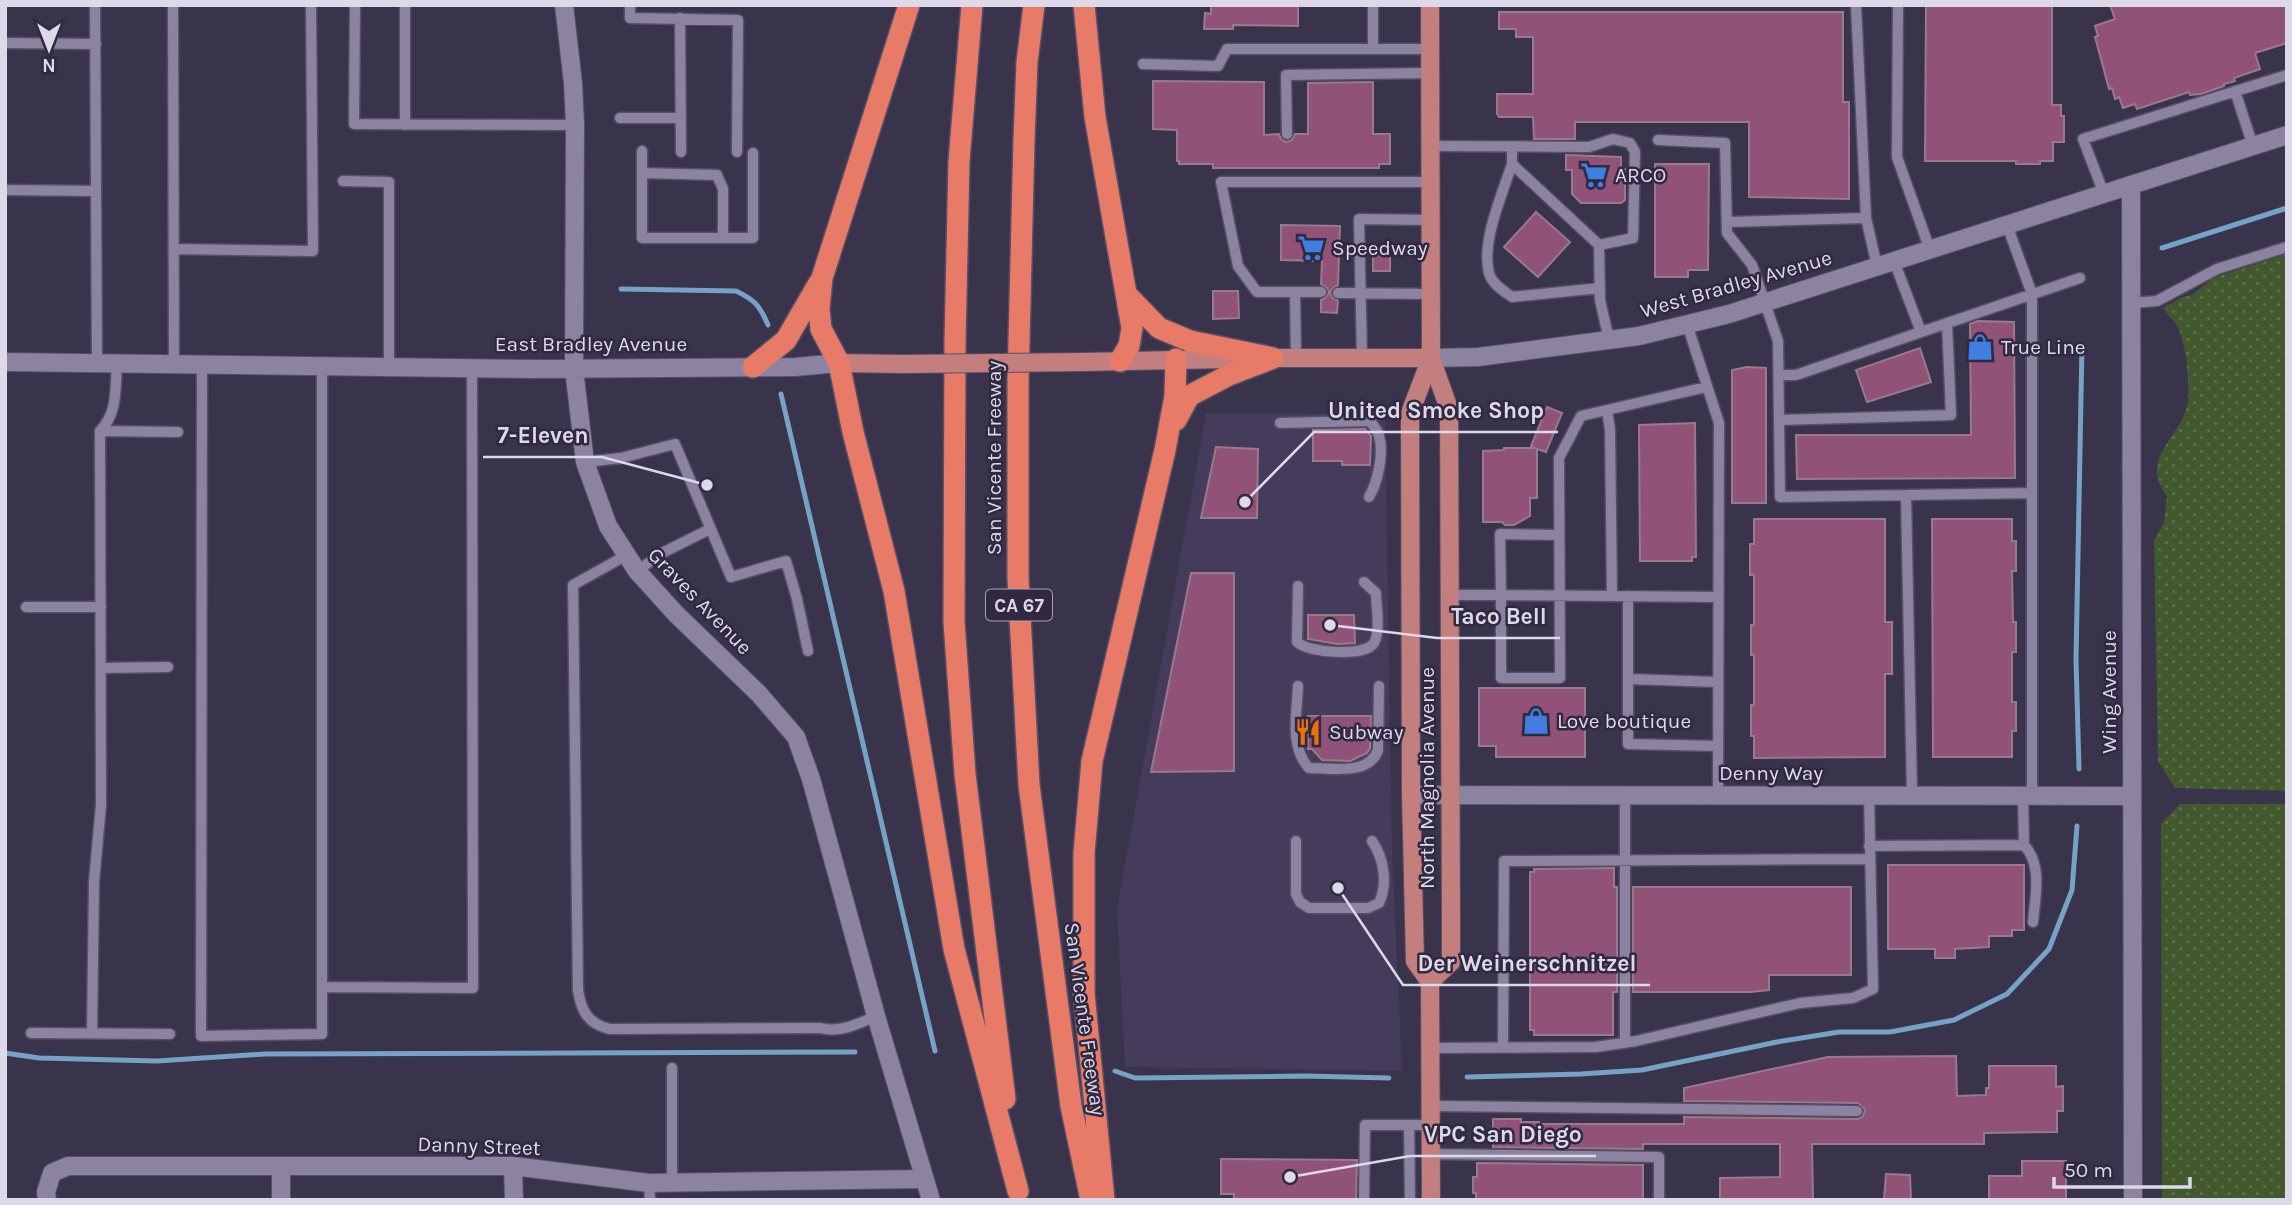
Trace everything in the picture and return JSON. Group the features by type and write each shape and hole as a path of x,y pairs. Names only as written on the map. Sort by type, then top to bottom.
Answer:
{"highway":[{"path":"909,5 822,278 819,309 821,329 839,363 853,432 894,591 954,949 1019,1195"},
{"name":"San Vicente Freeway","path":"972,5 959,161 954,622 965,774 1019,1195"},
{"name":"San Vicente Freeway","path":"1034,5 1027,62 1024,139 1018,382 1018,578 1029,785 1071,1106 1091,1200"},
{"path":"1084,5 1095,117 1132,328 1129,346 1120,360"},
{"path":"753,367 786,340 822,278"},
{"path":"1126,293 1159,328 1190,341 1273,358"},
{"path":"1165,450 1178,414 1189,397 1229,375 1273,358"},
{"path":"1104,1200 1084,993 1084,853 1093,761 1165,450 1175,396 1176,359"}],"main road":[{"name":"Graves Avenue","path":"564,5 575,125 574,369 584,462 608,526 625,556 676,614 759,694 796,737 811,779 876,1016 931,1200"},
{"name":"North Magnolia Avenue","path":"1430,5 1431,358 1449,409 1451,961 1430,982"},
{"name":"West Bradley Avenue","path":"1176,359 1478,357 1639,336 1765,302 2287,135"},
{"name":"Wing Avenue","path":"2131,185 2133,1200"},
{"name":"North Magnolia Avenue","path":"1431,358 1410,413 1411,795 1415,961 1430,982 1431,1200"},
{"name":"East Bradley Avenue","path":"5,362 574,369 1176,359"},
{"name":"Denny Way","path":"1411,795 2131,796"},
{"name":"Danny Street","path":"46,1196 52,1173 68,1166 513,1166 649,1192 672,1183 924,1179"},
{"path":"281,1166 281,1200"},
{"path":"513,1166 514,1200"}],"lane":[{"path":"95,5 97,364"},
{"path":"173,5 174,366"},
{"path":"174,248 313,251 312,5"},
{"path":"355,5 354,124 575,125"},
{"path":"405,5 405,125"},
{"path":"630,5 630,18 738,20 737,152"},
{"path":"1373,5 1373,49"},
{"path":"1856,5 1866,218 1885,264 1921,332"},
{"path":"1898,5 1897,158 1930,250"},
{"path":"680,18 681,152"},
{"path":"5,43 96,44"},
{"path":"1143,64 1218,65 1227,49 1430,49"},
{"path":"1287,134 1286,75 1429,74"},
{"path":"2104,194 2083,139 2287,75"},
{"path":"2235,91 2253,146"},
{"path":"620,118 681,118"},
{"path":"1430,146 1589,147 1613,139 1625,140 1633,146 1633,237 1600,245"},
{"path":"1658,140 1725,143 1727,233 1752,265 1778,341 1780,497 2032,493"},
{"path":"1512,146 1512,164 1488,240 1489,273 1493,281 1512,297 1600,288"},
{"path":"642,151 642,237 753,238 753,153"},
{"path":"1512,164 1600,245 1600,288 1609,340"},
{"path":"642,173 717,175 723,189 723,238"},
{"path":"343,181 389,182 389,367"},
{"path":"1321,292 1257,292 1238,266 1221,182 1430,182"},
{"path":"5,190 96,191"},
{"path":"1727,222 1866,218"},
{"path":"1362,358 1359,219 1430,220"},
{"path":"2007,225 2032,295 2028,796 2024,845 2031,853 2036,875 2033,922"},
{"path":"2131,303 2157,301 2217,269 2287,247"},
{"path":"1779,375 1796,375 2080,278"},
{"path":"1295,292 1296,358"},
{"path":"1338,293 1431,293"},
{"path":"1779,420 1951,415 1947,323"},
{"path":"1687,324 1719,423 1718,795"},
{"path":"92,1033 94,882 101,805 100,432 108,423 113,410 117,365"},
{"path":"202,366 201,1035 322,1034 322,365"},
{"path":"323,987 473,988 472,366"},
{"path":"1559,535 1500,534 1502,678 1560,678 1559,458 1581,416 1706,387"},
{"path":"1607,410 1611,430 1612,596"},
{"path":"1280,423 1370,421 1379,436 1380,465 1377,484 1369,497"},
{"path":"100,432 178,432"},
{"path":"584,462 621,458 675,444 730,577 786,561 808,651"},
{"path":"1906,495 1912,794"},
{"path":"637,571 664,552 710,529"},
{"path":"625,556 573,585 578,990 582,1009 594,1023 610,1028 828,1030 848,1028 876,1016"},
{"path":"1298,586 1297,642 1303,648 1314,650 1363,651 1373,645 1377,635 1376,593 1364,582"},
{"path":"1450,595 1718,597"},
{"path":"1628,596 1628,744 1718,746"},
{"path":"26,607 101,607"},
{"path":"101,668 168,667"},
{"path":"1628,679 1718,682"},
{"path":"1298,686 1296,738 1299,757 1310,768 1361,768 1376,757 1379,686"},
{"path":"1625,795 1625,1042"},
{"path":"1431,1048 1596,1047 1787,1006 1853,998 1873,989 1869,795"},
{"path":"1296,841 1296,894 1300,902 1309,908 1368,908 1379,903 1384,892 1382,864 1380,852 1372,841"},
{"path":"1869,846 2024,845"},
{"path":"1503,1047 1504,861 1870,859"},
{"path":"31,1033 170,1034"},
{"path":"672,1068 672,1183"},
{"path":"1364,1200 1365,1125 1409,1125 1431,1116 1857,1111"},
{"path":"1409,1125 1410,1200"},
{"path":"1431,1154 1659,1157 1659,1200"}],"shaded area":[{"path":"1206,414 1385,414 1392,851 1402,1071 1125,1067 1117,909"}],"green space":[{"path":"2287,254 2287,791 2175,788 2158,761 2154,540 2164,523 2167,497 2157,472 2158,461 2186,410 2188,381 2182,337 2176,324 2163,308 2182,297 2192,295 2213,278"},
{"path":"2180,804 2287,804 2287,1200 2162,1200 2161,824"}],"building":[{"path":"1211,5 1298,5 1298,26 1233,25 1233,29 1204,29 1205,13 1211,14"},
{"path":"1926,5 2052,5 2052,105 2061,105 2061,116 2064,116 2064,142 2053,142 2053,161 2016,164 2016,161 1925,161"},
{"path":"2110,5 2287,5 2287,43 2255,53 2260,69 2234,78 2235,81 2224,86 2201,94 2190,95 2189,92 2137,109 2135,104 2123,108 2119,97 2115,99 2112,88 2109,89 2095,37 2098,36 2095,26 2115,19"},
{"path":"1499,12 1843,12 1843,102 1849,102 1849,199 1749,197 1749,122 1575,122 1575,139 1534,139 1533,117 1499,117 1497,114 1497,94 1533,94 1533,37 1516,37 1516,29 1499,29"},
{"path":"1153,81 1264,82 1264,135 1279,134 1286,142 1292,140 1295,134 1308,134 1308,83 1373,82 1373,134 1390,134 1390,164 1379,164 1379,168 1213,168 1213,164 1179,164 1177,130 1153,129"},
{"path":"1566,155 1621,157 1621,169 1625,169 1625,200 1621,203 1581,203 1572,194 1572,170 1566,170"},
{"path":"1655,164 1709,164 1708,270 1688,270 1688,277 1655,277"},
{"path":"1536,212 1570,242 1538,277 1504,247"},
{"path":"1281,225 1340,226 1338,285 1330,292 1338,301 1337,313 1321,312 1321,300 1329,293 1321,284 1322,261 1281,260"},
{"path":"1373,254 1390,254 1390,271 1373,271"},
{"path":"1213,291 1238,291 1239,318 1213,319"},
{"path":"1978,321 2014,322 2015,478 1797,479 1796,435 1971,435 1970,324"},
{"path":"1920,348 1931,382 1867,402 1856,370"},
{"path":"1747,367 1766,368 1766,503 1732,503 1732,370"},
{"path":"1547,407 1562,413 1546,452 1537,449 1537,498 1530,498 1530,516 1514,525 1483,522 1483,451 1535,448 1531,446"},
{"path":"1695,423 1696,557 1692,557 1692,561 1640,561 1639,425"},
{"path":"1365,429 1371,436 1370,465 1313,461 1313,430"},
{"path":"1216,447 1258,449 1257,518 1201,518"},
{"path":"1754,519 1885,519 1885,622 1892,622 1892,674 1885,674 1885,757 1754,758 1754,736 1751,736 1754,655 1751,655 1751,625 1754,625 1754,575 1750,575 1750,544 1754,544"},
{"path":"1932,519 2012,519 2012,541 2016,541 2016,571 2012,571 2016,652 2012,652 2012,702 2016,702 2016,731 2012,731 2012,757 1933,757"},
{"path":"1191,573 1234,573 1234,771 1151,772"},
{"path":"1308,615 1354,615 1355,643 1337,644 1308,639"},
{"path":"1479,688 1585,688 1585,757 1496,757 1496,746 1479,746"},
{"path":"1308,716 1371,716 1370,748 1367,753 1350,761 1322,760 1312,749 1308,749"},
{"path":"1888,865 2024,865 2024,930 2012,930 2012,936 1989,936 1989,947 1955,949 1955,958 1935,958 1935,949 1888,949"},
{"path":"1614,868 1614,887 1617,887 1617,992 1613,992 1613,1035 1534,1035 1534,1030 1530,1030 1530,872 1534,872 1534,869"},
{"path":"1633,887 1851,887 1851,975 1769,975 1769,990 1750,992 1633,992"},
{"path":"1956,1056 1957,1096 1986,1095 1986,1088 1989,1088 1989,1066 2056,1066 2056,1087 2063,1086 2063,1111 2057,1111 2057,1132 1984,1133 1984,1144 1812,1144 1813,1200 1720,1200 1720,1178 1780,1177 1780,1144 1643,1144 1643,1149 1493,1147 1493,1119 1521,1119 1521,1122 1539,1124 1684,1124 1684,1117 1858,1119 1863,1116 1865,1110 1858,1103 1684,1101 1684,1088 1828,1057"},
{"path":"1221,1159 1357,1160 1356,1200 1234,1200 1234,1194 1221,1194"},
{"path":"2022,1161 2066,1161 2066,1200 1989,1200 1989,1176 2022,1176"},
{"path":"1477,1163 1643,1165 1643,1200 1476,1200 1473,1177 1477,1177"},
{"path":"1886,1174 1910,1175 1911,1200 1884,1200"}],"waterway":[{"path":"2162,248 2287,208"},
{"path":"621,289 736,291 756,304 768,325"},
{"path":"2079,769 2076,660 2082,345"},
{"path":"781,394 935,1051"},
{"path":"1467,1077 1642,1070 1839,1032 1890,1032 1954,1020 2007,994 2049,949 2072,890 2077,826"},
{"path":"5,1053 39,1058 157,1061 265,1054 855,1052"},
{"path":"1115,1071 1135,1078 1389,1078"}],"place":[{"name":"ARCO","path":"1594,175"},
{"name":"Speedway","path":"1311,248"},
{"name":"True Line","path":"1980,347"},
{"name":"7-Eleven","path":"707,485"},
{"name":"United Smoke Shop","path":"1245,502"},
{"name":"Taco Bell","path":"1330,625"},
{"name":"Love boutique","path":"1536,721"},
{"name":"Subway","path":"1308,732"},
{"name":"Der Weinerschnitzel","path":"1338,888"},
{"name":"VPC San Diego","path":"1290,1177"}]}
